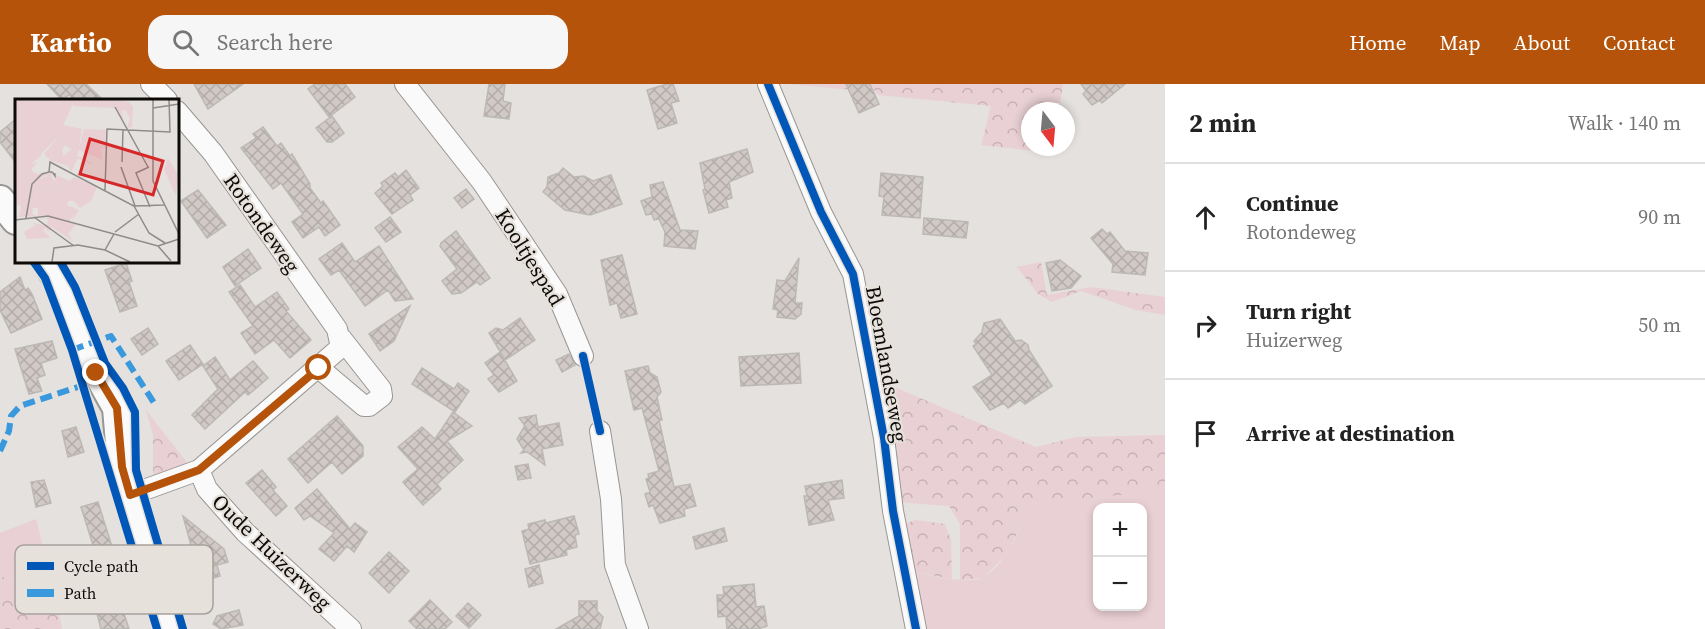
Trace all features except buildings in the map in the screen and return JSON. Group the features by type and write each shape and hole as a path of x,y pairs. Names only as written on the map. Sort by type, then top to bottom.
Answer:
{"main road":[{"path":"0,201 15,219"},
{"path":"48,262 64,293 82,345 117,408 122,467 145,545"},
{"path":"166,614 170,629"}],"street":[{"path":"151,84 166,99"},
{"name":"Kooltjespad","path":"405,84 482,182 557,294 583,356"},
{"name":"Bloemlandseweg","path":"768,84 821,212 853,274 884,438 893,511 916,629"},
{"name":"Rotondeweg","path":"178,112 213,153 338,329 341,338 381,389 382,396 369,406 364,406 319,368"},
{"path":"130,495 199,470 337,353 341,347 341,338"},
{"path":"600,431 611,499 615,565 638,629"},
{"name":"Oude Huizerweg","path":"199,470 207,489 245,532 351,629"}],"green space":[{"path":"788,84 1063,84 1060,102 1021,102 1021,149 981,145 991,106 878,95 872,87 863,91"},
{"path":"1041,262 1047,295 1091,287 1165,297 1165,315 1136,310 1081,291 1052,302 1038,294 1017,267"},
{"path":"892,386 1036,447 1076,437 1165,435 1165,491 1033,503 1006,555 983,578 960,580 960,524 949,506 895,502 878,389"},
{"path":"146,410 186,461 187,467 153,484 153,435"},
{"path":"1165,490 1165,629 920,629 910,571 958,580 984,577 1007,553 1033,503"},
{"path":"36,519 43,545 15,545 15,581 0,576 0,533"},
{"path":"915,520 945,524 951,540 952,579 910,571 900,526"},
{"path":"0,576 15,581 15,614 59,614 62,629 0,629"}],"marked path":[{"path":"72,350 111,336 156,406"},
{"path":"0,451 9,431 11,416 20,406 84,385 96,373"}],"cycle path":[{"path":"768,84 821,212 853,274 884,438 893,511 916,629"},
{"path":"34,262 45,278 72,350 131,545"},
{"path":"61,262 75,287 105,363 123,388 135,412 136,470 158,545"},
{"path":"583,356 600,431"},
{"path":"152,614 157,629"},
{"path":"179,614 183,629"}],"route":[{"path":"96,373 117,408 121,430 122,467 130,495 199,470 319,368"}]}
